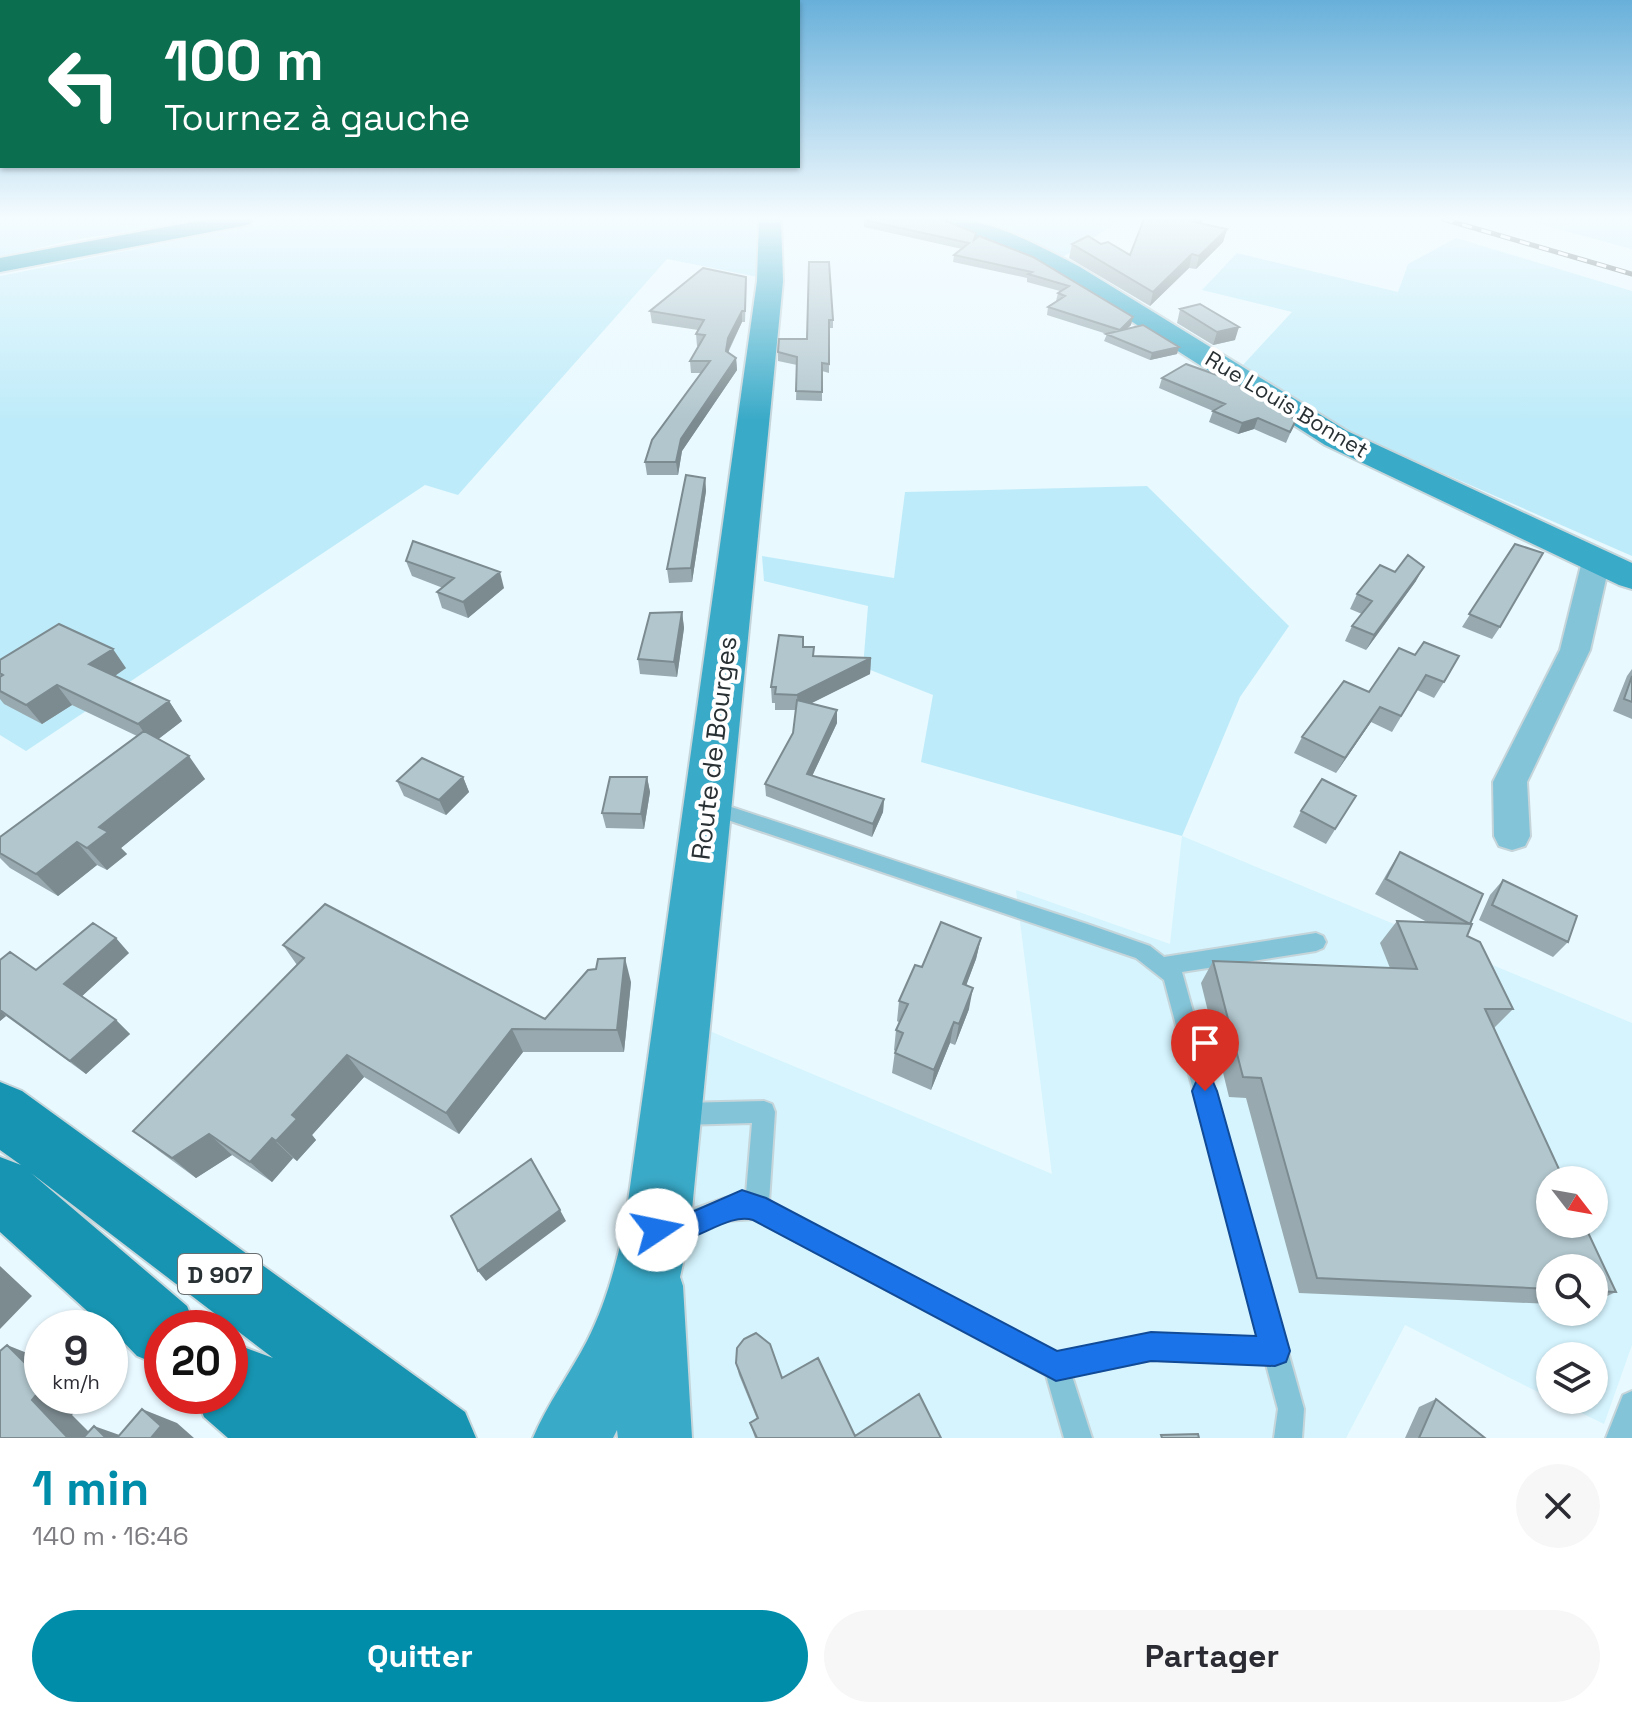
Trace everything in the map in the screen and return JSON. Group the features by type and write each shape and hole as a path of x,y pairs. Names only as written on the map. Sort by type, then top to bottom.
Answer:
{"main road":[{"name":"D 907","path":"0,1112 439,1438"},
{"name":"D 907","path":"0,1189 144,1315"},
{"path":"248,1385 321,1413 357,1438"},
{"path":"248,1407 283,1438"}],"street":[{"name":"Route de Bourges","path":"655,1438 653,1253 769,286"},
{"name":"Rue Louis Bonnet","path":"1094,286 1336,438 1632,577"},
{"path":"1512,836 1510,782 1575,650 1596,561"},
{"name":"Route de Bourges","path":"570,1438 595,1403 653,1253"}],"lane":[{"path":"708,806 1143,952 1173,975 1291,1409 1288,1438"},
{"path":"1162,966 1316,942"},
{"path":"671,1114 764,1112 757,1208"},
{"path":"653,1253 692,1225 742,1204 757,1208 1056,1366 1151,1347 1275,1351"},
{"path":"1056,1366 1078,1438"},
{"path":"1620,1438 1632,1404"}],"shaded area":[{"path":"0,286 643,286 458,495 425,485 26,751 0,735"},
{"path":"1206,286 1374,286 1398,292 1400,286 1616,286 1632,291 1632,556 1333,425 1241,367 1292,312 1202,290"},
{"path":"1147,486 1289,626 1240,697 1182,836 921,762 933,695 863,667 868,606 764,581 762,556 894,578 905,492"},
{"path":"1182,836 1632,1023 1632,1345 1608,1413 1608,1342 1536,1342 1536,1391 1405,1325 1346,1438 641,1438 664,1012 1052,1174 1016,890 1170,944"},
{"path":"1584,1414 1608,1414 1604,1424"}],"building":[{"path":"681,286 746,286 745,311 742,311 728,338 726,351 736,358 681,439 676,462 645,462 652,440 710,361 690,361 705,335 696,334 704,320 650,311"},
{"path":"808,286 831,286 833,320 829,320 829,364 822,363 822,392 796,391 797,357 778,352 779,339 807,339"},
{"path":"1069,286 1082,286 1133,317 1120,330 1048,307 1065,296 1058,293"},
{"path":"1143,286 1159,286 1153,292"},
{"path":"1200,304 1239,327 1217,332 1180,309"},
{"path":"1143,325 1179,347 1152,353 1106,334"},
{"path":"1186,364 1231,380 1296,420 1290,432 1258,418 1242,423 1213,411 1225,404 1162,378"},
{"path":"686,475 705,478 691,568 667,569"},
{"path":"413,541 500,572 463,602 437,592 454,578 406,561"},
{"path":"1515,544 1543,553 1500,627 1469,614"},
{"path":"1408,555 1424,567 1374,635 1352,626 1372,601 1357,594 1380,565 1395,572"},
{"path":"682,612 674,662 638,659 650,613"},
{"path":"59,624 113,649 89,664 169,701 138,724 57,685 26,705 0,691 0,677 3,675 0,673 0,660"},
{"path":"779,635 803,637 803,647 814,647 813,656 871,658 797,695 775,694 776,687 771,687"},
{"path":"1424,642 1459,656 1444,682 1426,675 1401,716 1380,707 1345,758 1302,737 1344,681 1369,692 1399,648 1415,655"},
{"path":"1632,676 1632,702 1624,699"},
{"path":"797,700 837,710 807,774 884,799 873,824 765,784 793,733"},
{"path":"144,731 189,756 99,827 108,832 87,848 77,842 36,874 0,853 0,837"},
{"path":"422,758 463,777 439,800 397,781"},
{"path":"610,777 647,777 641,814 602,813"},
{"path":"1322,779 1356,796 1335,829 1301,811"},
{"path":"1400,852 1483,894 1470,924 1386,879"},
{"path":"1503,880 1577,916 1568,942 1492,905"},
{"path":"325,904 545,1019 588,970 596,969 598,959 625,958 617,1030 512,1029 446,1113 347,1055 292,1115 297,1119 276,1141 272,1138 250,1162 209,1134 172,1158 133,1131 304,958 283,945"},
{"path":"1397,921 1472,924 1467,936 1480,942 1513,1009 1485,1009 1558,1166 1536,1166 1536,1238 1591,1238 1598,1254 1536,1254 1536,1288 1317,1278 1261,1078 1243,1077 1213,961 1417,969"},
{"path":"941,922 981,938 963,984 973,988 959,1024 954,1022 934,1070 895,1053 903,1033 896,1030 908,1004 899,1001 915,965 922,967"},
{"path":"93,923 116,938 64,984 116,1020 70,1061 0,1010 0,960 10,952 36,970"},
{"path":"531,1159 560,1210 478,1271 451,1216"},
{"path":"1608,1275 1616,1292 1608,1292"},
{"path":"756,1333 770,1344 782,1378 818,1358 855,1436 919,1394 941,1438 757,1438 750,1423 758,1418 736,1363 737,1348 744,1339"},
{"path":"7,1345 24,1362 24,1414 45,1414 68,1438 0,1438 0,1351"},
{"path":"1436,1399 1485,1438 1419,1438"},
{"path":"142,1409 161,1426 151,1438 117,1438"},
{"path":"94,1426 106,1438 83,1438"},
{"path":"1198,1434 1199,1438 1162,1438 1161,1435"}],"route":[{"path":"657,1230 692,1225 742,1204 757,1208 1056,1366 1151,1347 1275,1351 1205,1091"}]}
